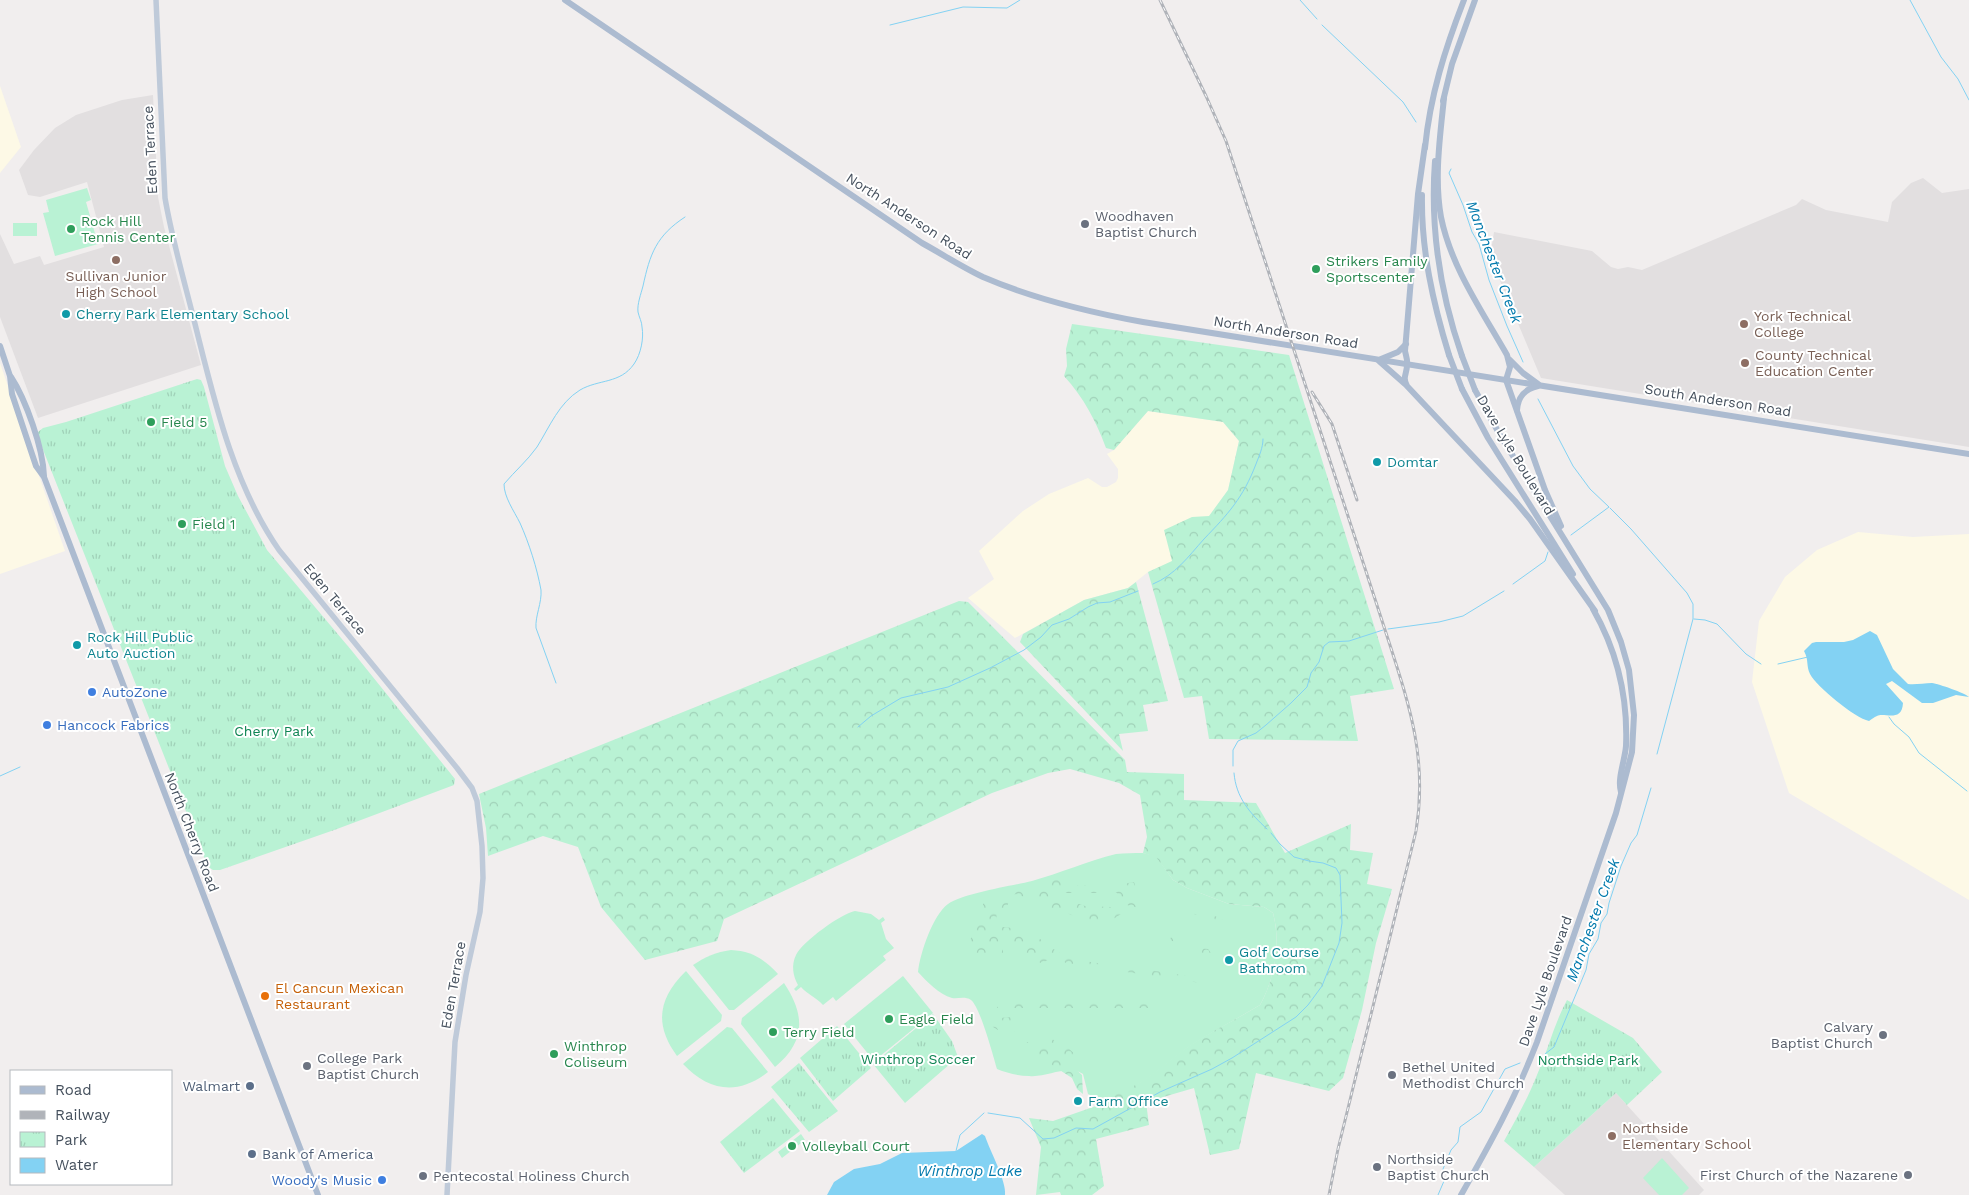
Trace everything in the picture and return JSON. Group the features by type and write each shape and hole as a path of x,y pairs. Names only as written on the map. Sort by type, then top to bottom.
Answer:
{"main road":[{"name":"North Anderson Road","path":"566,0 922,243 981,276 1043,299 1091,312 1378,360 1463,372"},
{"name":"Dave Lyle Boulevard","path":"1464,0 1439,71 1429,112 1422,200 1426,263 1436,310 1449,355 1462,388 1488,438 1595,611 1616,660 1624,703 1626,732 1625,755 1619,789 1622,795"},
{"name":"Dave Lyle Boulevard","path":"1461,1195 1505,1117 1524,1076 1622,795 1634,742 1634,715 1629,670 1621,642 1608,610 1500,435 1475,390 1462,356 1444,295 1435,235 1434,167 1437,136 1452,64 1475,0"},
{"path":"1444,98 1438,175 1439,198 1444,229 1458,267 1507,355 1518,370 1542,386"},
{"path":"1407,386 1404,377 1408,364 1405,354 1418,194 1425,145"},
{"path":"1406,343 1393,355 1378,360 1407,386 1515,501 1530,519 1595,611"},
{"name":"North Cherry Road","path":"0,346 10,376 12,394 36,466 44,477 318,1195"},
{"path":"1507,355 1510,367 1506,380 1545,490 1572,550"},
{"name":"South Anderson Road","path":"1463,372 1969,454"},
{"path":"1518,414 1517,404 1521,395 1529,389 1542,386"}],"street":[{"name":"Eden Terrace","path":"156,0 165,198 170,226 222,430 234,464 268,534 278,550 457,768 472,788 477,801 483,878 480,912 466,975 455,1042 447,1195"}],"shaded area":[{"path":"0,86 21,147 0,173"},
{"name":"Sullivan Junior High School","path":"153,95 158,197 164,227 201,365 38,418 0,317 0,234 14,264 40,256 44,265 104,247 87,182 40,197 28,195 19,170 34,150 55,128 76,115 122,100"},
{"name":"York Technical College","path":"1923,178 1942,193 1969,189 1969,447 1541,378 1490,257 1494,232 1592,251 1611,267 1618,269 1628,267 1642,270 1796,205 1802,199 1826,210 1888,222 1892,202 1911,183"},
{"path":"0,363 65,551 0,574"},
{"path":"1148,411 1223,422 1239,441 1228,490 1209,517 1192,517 1172,562 1148,572 1128,588 1084,600 1015,638 968,598 994,579 979,551 1023,511 1049,494 1088,478 1102,487 1107,487 1116,482 1118,469 1107,454 1114,450"},
{"path":"1858,532 1913,537 1969,534 1969,900 1789,793 1752,682 1759,621 1785,577 1817,550"},
{"name":"Northside Elementary School","path":"1616,1093 1704,1190 1699,1195 1565,1195 1534,1167"}],"green space":[{"name":"Rock Hill Tennis Center","path":"87,188 91,200 86,202 98,244 55,256 43,213 49,212 46,200"},
{"path":"13,223 37,223 37,236 13,236"},
{"path":"1072,324 1289,355 1394,689 1350,696 1358,741 1209,739 1202,696 1184,698 1148,572 1172,561 1164,530 1192,517 1209,516 1228,490 1239,441 1223,422 1148,411 1114,450 1106,448 1089,410 1064,376 1067,366 1066,349"},
{"name":"Cherry Park","path":"197,379 201,380 204,387 225,466 238,496 267,550 352,651 455,779 454,785 220,870 213,870 208,867 38,437 38,432 43,428"},
{"path":"1136,582 1168,701 1143,705 1148,731 1119,734 1123,751 1020,642 1023,634 1084,600 1128,588"},
{"path":"959,601 968,602 1125,760 1127,772 1184,774 1184,800 1256,803 1285,853 1351,824 1350,850 1373,853 1367,884 1392,889 1376,943 1362,1010 1343,1078 1329,1091 1256,1073 1239,1149 1210,1155 1194,1088 1146,1102 1149,1125 1096,1139 1104,1186 1092,1195 1061,1195 1060,1192 1036,1195 1041,1147 1029,1118 1053,1121 1096,1106 1096,1099 1123,1092 1135,1086 1189,1046 1260,1005 1273,972 1276,936 1273,913 1264,907 1229,904 1187,888 1173,880 1156,857 1143,853 1147,837 1140,795 1119,783 1070,769 1048,773 992,793 724,919 717,941 645,960 601,907 578,847 543,836 488,856 486,828 479,794"},
{"path":"1143,853 1156,856 1173,880 1187,888 1229,904 1264,907 1273,913 1276,936 1275,960 1273,972 1260,1005 1207,1035 1127,1091 1113,1096 1100,1097 1088,1094 1083,1074 1077,1071 1070,1070 1029,1076 997,1069 975,1004 966,998 952,998 942,994 918,972 924,945 932,925 942,909 965,896 1032,881 1116,854"},
{"path":"1062,875 1068,886 1089,885 1094,889 1134,882 1143,909 1127,905 1117,893 1062,893 1061,898 1085,906 1111,907 1121,914 1107,923 1076,917 1055,908 1045,908 1035,901 1032,895 1024,897 1015,894 1009,900 1006,912 998,907 995,926 1028,932 1056,951 1075,959 1186,976 1201,979 1201,983 1066,963 1056,957 1041,963 1023,955 1019,947 1003,940 1003,955 971,957 967,951 975,915 983,912 983,900 998,899 1019,890 1032,891"},
{"path":"855,911 871,914 879,920 883,917 885,920 881,923 886,939 894,948 883,956 886,960 836,1001 833,997 823,1005 801,987 796,991 794,989 798,985 793,967 794,959 800,949 832,922"},
{"path":"1195,912 1211,914 1225,921 1225,925 1207,915 1196,915 1194,914"},
{"path":"1171,937 1199,948 1208,949 1211,953 1206,955 1170,940"},
{"path":"731,950 745,952 757,957 778,974 734,1010 729,1010 693,965 711,955"},
{"path":"686,971 722,1015 721,1021 677,1056 665,1033 662,1023 662,1012 670,991"},
{"name":"Eagle Field","path":"903,976 933,1013 874,1061 844,1024"},
{"name":"Terry Field","path":"784,983 796,1007 799,1017 799,1028 792,1048 775,1067 741,1024 742,1018"},
{"name":"Northside Park","path":"1567,1000 1633,1038 1662,1072 1627,1105 1616,1093 1534,1167 1504,1141 1533,1084 1558,1018"},
{"path":"1065,1002 1159,1004 1157,1008 997,1008 999,1004"},
{"name":"Winthrop Soccer","path":"933,1014 952,1041 958,1057 905,1103 873,1064"},
{"path":"1011,1017 1015,1035 1036,1047 1048,1037 1067,1047 1077,1056 1072,1066 1082,1075 1083,1094 1077,1089 1072,1078 990,1025 987,1019"},
{"path":"837,1026 871,1068 833,1101 800,1058"},
{"path":"727,1027 732,1028 768,1072 746,1085 724,1087 713,1085 693,1073 683,1064"},
{"path":"799,1063 838,1111 809,1132 771,1087"},
{"path":"773,1098 800,1131 744,1173 720,1142"},
{"name":"Volleyball Court","path":"801,1134 805,1140 782,1158 778,1152"},
{"path":"1662,1158 1689,1188 1682,1195 1659,1195 1643,1178"}],"water":[{"path":"1870,631 1877,635 1893,669 1908,684 1932,683 1969,697 1956,695 1933,703 1922,703 1892,681 1886,684 1903,703 1900,713 1892,716 1880,715 1869,721 1846,708 1814,680 1810,674 1804,651 1812,643 1844,642 1853,640"},
{"name":"Winthrop Lake","path":"982,1134 985,1136 1001,1175 1005,1195 827,1195 834,1182 854,1169 880,1164 902,1153 956,1151"}],"waterway":[{"path":"890,25 963,7 1007,8 1020,0"},
{"name":"Manchester Creek","path":"1300,0 1317,19"},
{"path":"1910,0 1941,57 1958,79 1969,100"},
{"name":"Manchester Creek","path":"1322,25 1403,102 1416,122"},
{"name":"Manchester Creek","path":"1451,169 1449,173 1472,232 1479,244 1489,280 1523,362"},
{"path":"556,683 536,628 541,595 537,573 520,523 507,499 504,484 537,447 566,401 580,390 622,375 634,364 642,341 643,331 638,306 648,264 656,247 667,231 685,217"},
{"name":"Manchester Creek","path":"1538,399 1573,466 1590,489 1609,507 1571,535"},
{"path":"1153,584 1168,576 1181,565 1234,505 1251,476 1261,452 1263,439"},
{"name":"Manchester Creek","path":"1610,508 1687,593 1693,604 1693,619 1657,754"},
{"path":"1513,584 1545,561 1548,552"},
{"path":"858,727 871,716 901,698 948,687 990,668 1024,650 1041,637 1052,625 1069,619 1088,607 1097,603 1110,602 1138,591"},
{"path":"1388,629 1439,622 1463,616 1504,591"},
{"path":"1694,619 1717,624 1746,654 1761,664"},
{"path":"1233,766 1233,750 1238,741 1256,733 1307,687 1311,673 1319,662 1324,646 1329,642 1349,641 1383,630"},
{"path":"1778,664 1808,657"},
{"path":"1889,717 1909,737 1919,753 1967,791"},
{"path":"0,776 20,767"},
{"path":"1234,773 1235,782 1245,804 1267,829"},
{"name":"Manchester Creek","path":"1545,1054 1554,1047 1586,970 1589,954 1598,939 1601,923 1607,914 1621,866 1631,843 1637,835 1651,788"},
{"path":"988,1113 1020,1118 1043,1139 1054,1138 1076,1128 1093,1129 1160,1092 1232,1058 1296,1017 1322,986 1339,943 1342,923 1340,875 1336,868 1323,863 1294,857 1271,833"},
{"name":"Manchester Creek","path":"1438,1195 1444,1181 1443,1169 1451,1150 1458,1142 1460,1127 1481,1112 1505,1069 1520,1063"},
{"path":"956,1151 960,1135 984,1113"}],"railway":[{"path":"1160,0 1226,141 1395,661 1409,708 1418,755 1420,779 1416,831 1338,1149 1329,1195"},
{"path":"1312,392 1332,424 1357,500"}],"place":[{"name":"Woodhaven Baptist Church","path":"1085,224"},
{"name":"Rock Hill Tennis Center","path":"71,229"},
{"name":"Sullivan Junior High School","path":"116,260"},
{"name":"Strikers Family Sportscenter","path":"1316,269"},
{"name":"Cherry Park Elementary School","path":"66,314"},
{"name":"York Technical College","path":"1744,324"},
{"name":"County Technical Education Center","path":"1745,363"},
{"name":"Field 5","path":"151,422"},
{"name":"Domtar","path":"1377,462"},
{"name":"Field 1","path":"182,524"},
{"name":"Rock Hill Public Auto Auction","path":"77,645"},
{"name":"AutoZone","path":"92,692"},
{"name":"Hancock Fabrics","path":"47,725"},
{"name":"Golf Course Bathroom","path":"1229,960"},
{"name":"El Cancun Mexican Restaurant","path":"265,996"},
{"name":"Eagle Field","path":"889,1019"},
{"name":"Terry Field","path":"773,1032"},
{"name":"Calvary Baptist Church","path":"1883,1035"},
{"name":"Winthrop Coliseum","path":"554,1054"},
{"name":"College Park Baptist Church","path":"307,1066"},
{"name":"Bethel United Methodist Church","path":"1392,1075"},
{"name":"Walmart","path":"250,1086"},
{"name":"Farm Office","path":"1078,1101"},
{"name":"Northside Elementary School","path":"1612,1136"},
{"name":"Volleyball Court","path":"792,1146"},
{"name":"Bank of America","path":"252,1154"},
{"name":"Northside Baptist Church","path":"1377,1167"},
{"name":"First Church of the Nazarene","path":"1908,1175"},
{"name":"Pentecostal Holiness Church","path":"423,1176"},
{"name":"Woody's Music","path":"382,1180"}]}
